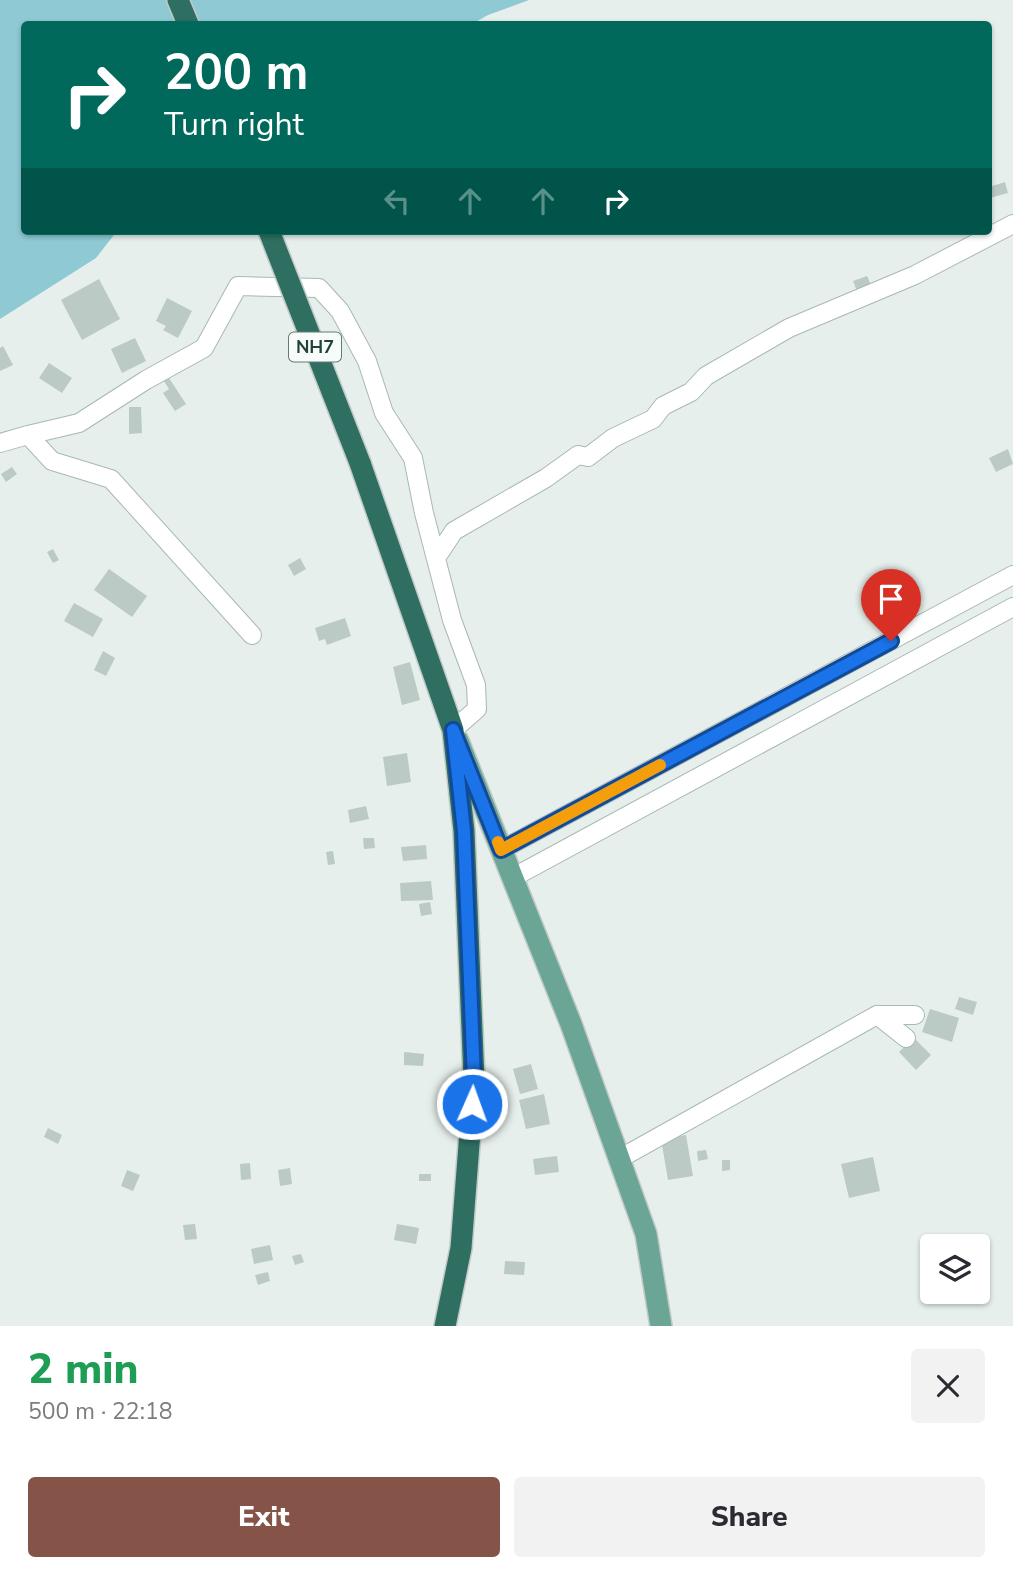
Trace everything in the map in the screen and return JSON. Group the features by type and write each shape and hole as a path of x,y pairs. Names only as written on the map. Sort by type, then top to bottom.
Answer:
{"highway":[{"path":"178,0 187,21"},
{"name":"NH7","path":"271,235 360,463 453,730 464,831 474,1080 461,1248 445,1326"}],"main road":[{"path":"453,730 571,1024 646,1234 661,1326"}],"street":[{"path":"992,235 1013,224"},
{"path":"436,558 454,531 546,478 578,455 588,457 613,438 653,419 663,406 691,392 706,376 789,328 915,275 992,235"},
{"path":"0,443 79,423 146,380 204,348 238,286 319,288 340,311 367,360 384,413 413,458 452,620 476,685 477,709 453,730"},
{"path":"28,435 52,461 111,479 252,635"},
{"path":"501,850 1013,575"},
{"path":"512,878 1013,607"},
{"path":"619,1159 877,1015 915,1015"},
{"path":"877,1015 906,1038"}],"water":[{"path":"0,0 529,0 477,21 21,21 21,235 114,235 96,258 0,319"}],"building":[{"path":"1005,182 1008,193 992,197 992,186"},
{"path":"867,276 871,285 857,291 853,281"},
{"path":"99,279 120,319 82,340 61,300"},
{"path":"167,298 192,311 178,338 163,330 166,326 156,321"},
{"path":"135,338 146,361 122,373 111,349"},
{"path":"3,346 13,365 0,371 0,348"},
{"path":"49,363 72,378 62,393 39,378"},
{"path":"169,378 186,404 175,411 163,393 169,389 164,381"},
{"path":"129,407 141,407 142,433 129,434"},
{"path":"1008,449 1013,464 996,472 989,458"},
{"path":"12,467 17,474 6,482 1,474"},
{"path":"53,549 59,560 53,563 47,552"},
{"path":"300,558 306,569 294,576 288,565"},
{"path":"109,569 147,596 132,617 94,590"},
{"path":"74,603 103,619 93,637 64,621"},
{"path":"345,618 351,636 327,645 325,639 319,641 315,628"},
{"path":"103,651 115,658 106,676 94,670"},
{"path":"410,662 420,700 402,705 393,667"},
{"path":"407,753 411,782 387,786 383,757"},
{"path":"366,806 369,819 350,823 348,810"},
{"path":"363,838 374,838 375,848 364,849"},
{"path":"426,845 427,859 403,861 401,847"},
{"path":"333,851 335,864 328,865 326,852"},
{"path":"431,881 433,900 401,901 400,883"},
{"path":"430,902 432,914 421,916 419,904"},
{"path":"959,997 977,1002 973,1015 955,1009"},
{"path":"930,1009 959,1018 952,1042 922,1032"},
{"path":"914,1038 931,1055 916,1070 899,1052"},
{"path":"404,1052 424,1054 423,1066 404,1065"},
{"path":"531,1064 538,1089 520,1094 513,1069"},
{"path":"544,1094 550,1124 526,1129 519,1100"},
{"path":"48,1128 62,1135 58,1144 44,1137"},
{"path":"686,1135 693,1176 668,1180 661,1139"},
{"path":"706,1150 708,1159 698,1161 697,1151"},
{"path":"557,1156 559,1172 535,1175 533,1159"},
{"path":"873,1157 880,1191 849,1198 841,1164"},
{"path":"722,1160 730,1160 730,1170 722,1171"},
{"path":"250,1163 251,1179 241,1180 240,1164"},
{"path":"290,1168 292,1184 280,1186 278,1170"},
{"path":"127,1170 140,1175 133,1191 121,1186"},
{"path":"419,1174 431,1174 431,1181 419,1181"},
{"path":"195,1224 197,1239 185,1240 183,1225"},
{"path":"397,1224 419,1228 416,1244 394,1240"},
{"path":"270,1245 273,1260 254,1264 251,1249"},
{"path":"301,1254 304,1262 295,1265 292,1256"},
{"path":"505,1261 525,1262 524,1275 504,1274"},
{"path":"268,1272 270,1281 258,1285 255,1275"}],"slow traffic":[{"path":"498,842 501,850 660,765"}],"route":[{"path":"472,1104 474,1080 464,831 453,730 501,850 891,641"}]}
